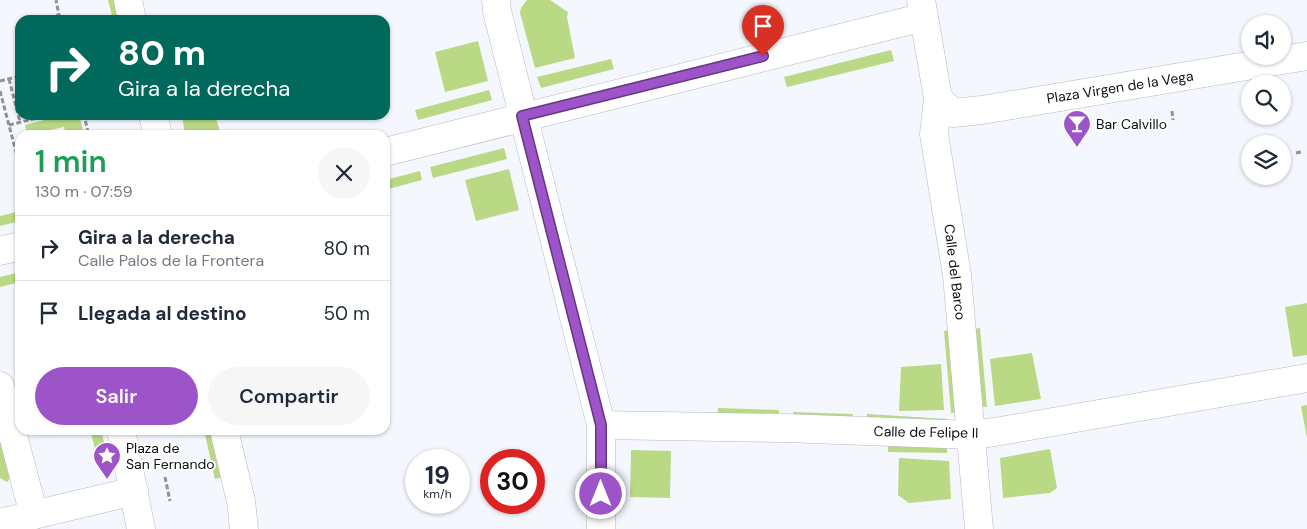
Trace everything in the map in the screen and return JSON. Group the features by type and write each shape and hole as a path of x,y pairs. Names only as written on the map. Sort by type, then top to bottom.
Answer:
{"street":[{"path":"128,0 131,15"},
{"path":"496,0 522,116 601,425 601,529"},
{"path":"390,151 922,8"},
{"name":"Calle del Barco","path":"922,8 938,98 934,134 957,274 980,529"},
{"name":"Plaza Virgen de la Vega","path":"938,98 953,113 982,110 1307,56"},
{"path":"0,251 15,247"},
{"name":"Calle de Felipe II","path":"601,425 971,435 1307,378"},
{"path":"0,386 10,519 134,491"},
{"path":"122,435 141,529"},
{"path":"225,435 241,502 244,529"}],"path":[{"path":"56,0 59,15"},
{"path":"0,81 15,77"},
{"path":"9,79 15,102"},
{"path":"0,91 15,148"},
{"path":"1172,111 1173,120"},
{"path":"9,125 28,120"},
{"path":"1296,153 1301,152"},
{"path":"165,477 170,501"}],"green space":[{"path":"108,0 118,0 121,15 112,15"},
{"path":"527,0 550,0 568,12 567,17 575,58 535,68 520,13"},
{"path":"478,41 488,81 445,92 435,52"},
{"path":"891,50 894,61 787,87 784,77"},
{"path":"611,59 614,69 541,88 537,77"},
{"path":"489,90 492,100 418,120 415,110"},
{"path":"44,120 80,120 83,130 65,130 64,127 50,130 26,130 25,125"},
{"path":"183,120 216,120 220,130 184,130"},
{"path":"504,148 507,159 433,178 430,167"},
{"path":"509,169 519,210 476,221 465,180"},
{"path":"420,171 422,180 390,189 390,179"},
{"path":"15,212 15,222 0,226 0,216"},
{"path":"15,273 15,283 0,287 0,277"},
{"path":"1307,303 1307,355 1293,357 1285,307"},
{"path":"980,328 987,407 978,407 972,329"},
{"path":"951,330 959,412 951,413 944,331"},
{"path":"1032,353 1041,399 995,406 990,359"},
{"path":"941,364 944,410 899,411 901,367"},
{"path":"1307,405 1307,438 1301,406"},
{"path":"718,408 779,410 778,419 717,418"},
{"path":"793,412 853,414 852,422 793,420"},
{"path":"867,414 947,419 946,427 867,422"},
{"path":"0,431 10,478 7,482 0,478"},
{"path":"91,435 102,435 109,461 99,464"},
{"path":"205,435 214,435 223,477 215,479"},
{"path":"888,443 947,445 947,453 888,452"},
{"path":"1050,449 1057,488 1050,493 1003,498 1000,458"},
{"path":"631,450 671,451 670,498 630,497"},
{"path":"899,458 949,461 951,499 909,503 898,495"}],"place":[{"name":"Bar Calvillo","path":"1077,148"},
{"name":"Plaza de San Fernando","path":"107,480"}],"route":[{"path":"601,494 601,425 598,408 522,116 763,56"}]}
